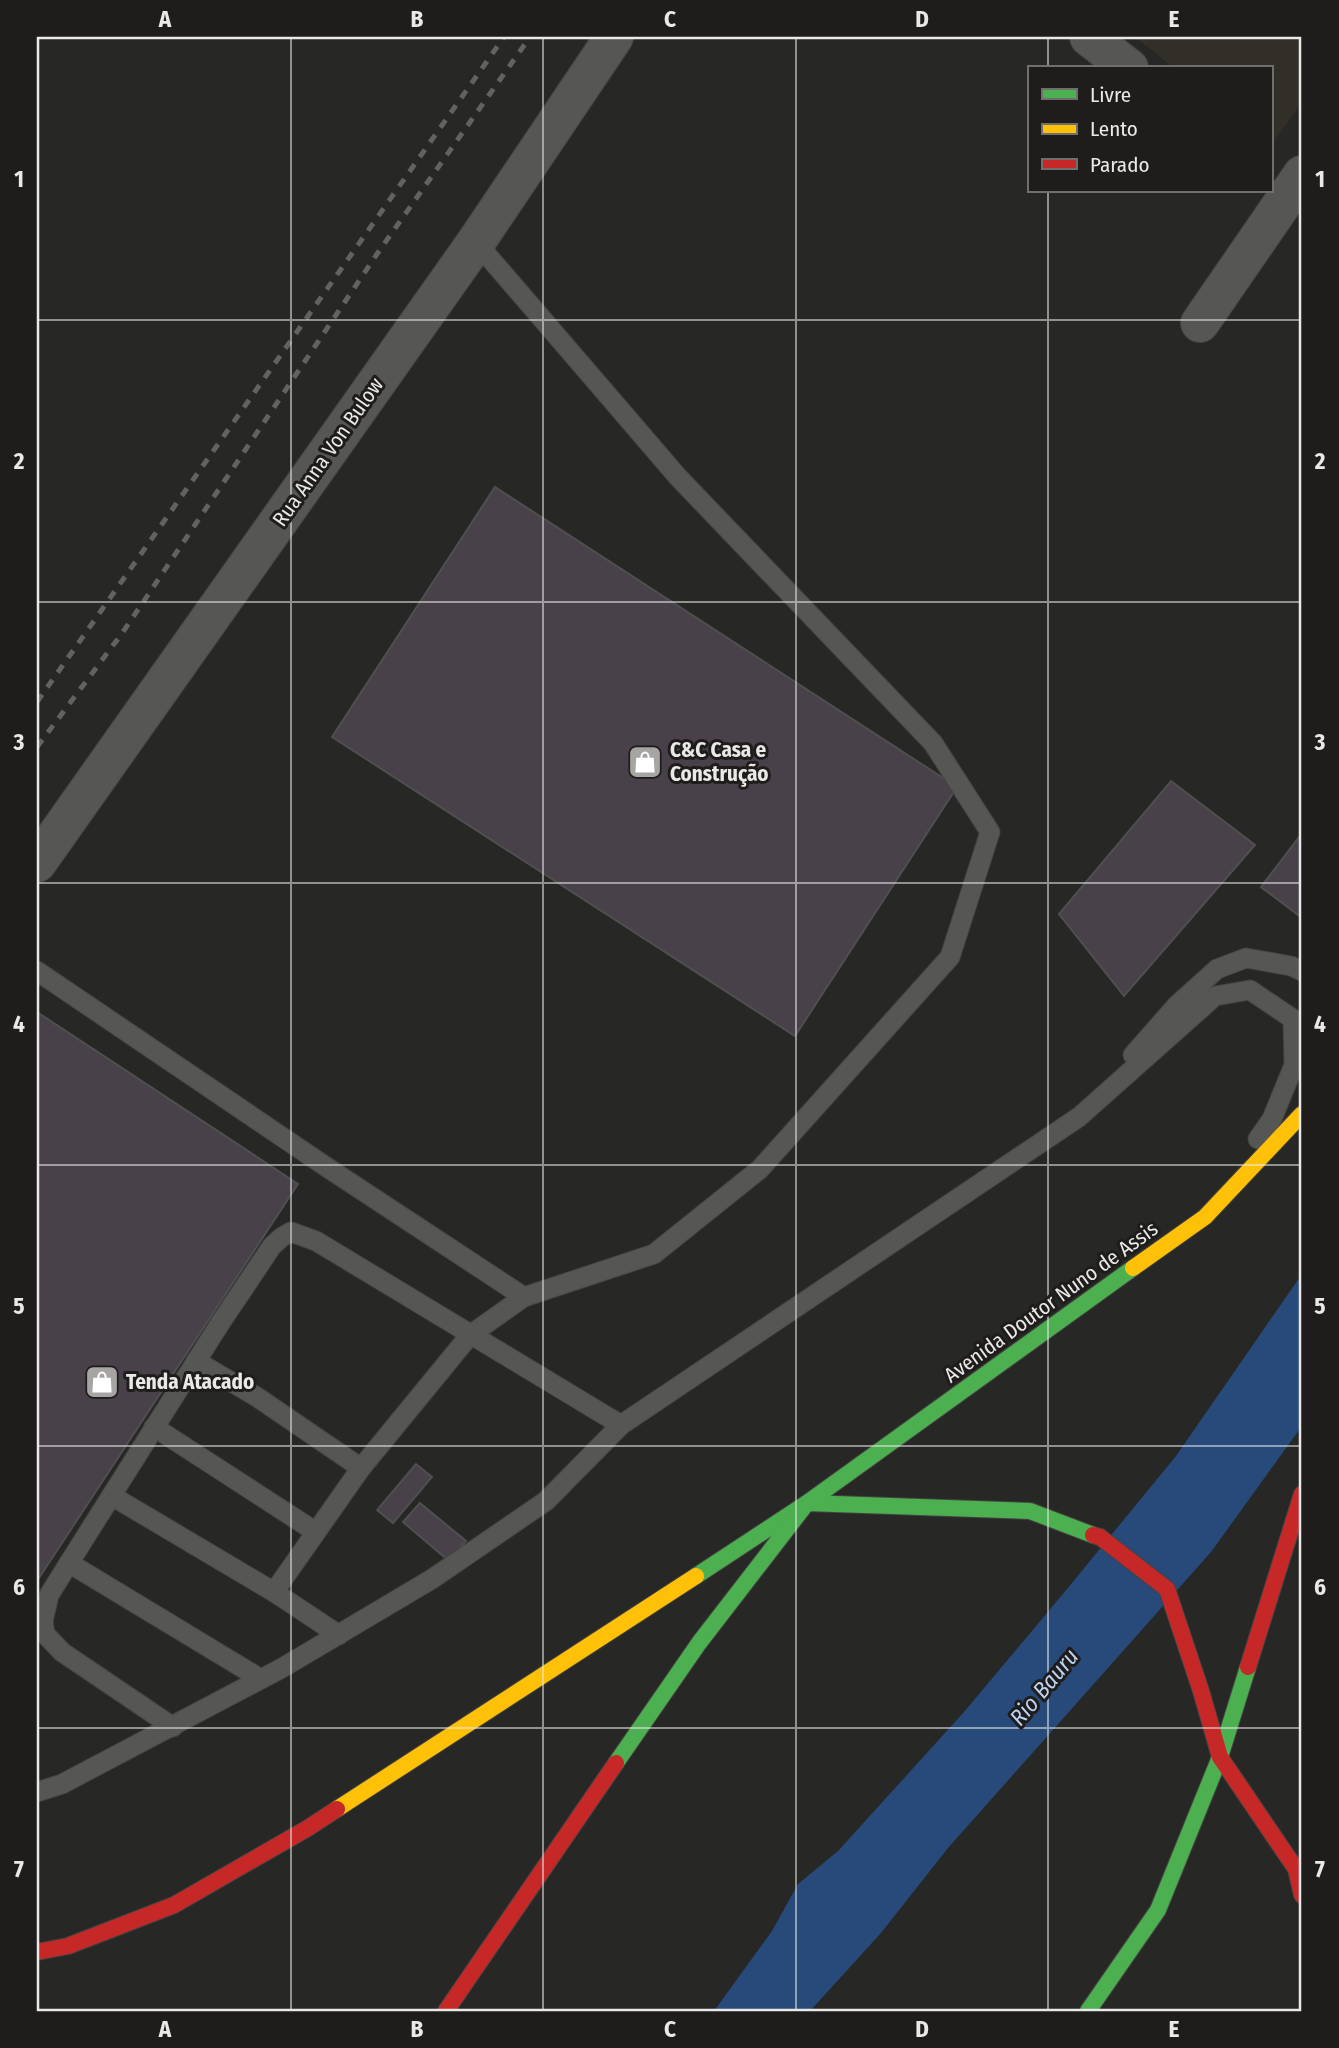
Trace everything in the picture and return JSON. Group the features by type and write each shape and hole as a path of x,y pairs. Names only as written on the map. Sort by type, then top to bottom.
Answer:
{"main road":[{"name":"Avenida Doutor Nuno de Assis","path":"807,1503 1205,1217 1302,1115"},
{"path":"1088,2011 1158,1910 1220,1757 1302,1494"},
{"path":"446,2011 699,1643 807,1503"},
{"path":"37,1952 68,1946 174,1905 308,1828 807,1503 1030,1511 1100,1538 1167,1589 1220,1757 1296,1869 1302,1895"}],"street":[{"name":"Rua Anna Von Bulow","path":"37,863 477,242 614,37"},
{"path":"1089,37 1126,66"},
{"path":"1200,323 1291,188"}],"lane":[{"path":"274,1592 361,1468 470,1335 524,1297 654,1254 760,1169 950,957 990,832 933,743 678,477 477,242"},
{"path":"1079,1117 1177,1005 1217,969 1246,958 1291,966 1302,971"},
{"path":"37,971 305,1153 524,1297"},
{"path":"37,1792 62,1784 173,1727 339,1635 432,1579 546,1501 621,1425 1079,1117 1215,996 1250,990 1293,1019 1294,1065 1272,1119 1205,1217"},
{"path":"173,1727 62,1652 45,1634 43,1621 49,1595 196,1361 272,1246 282,1237 291,1232 316,1241 621,1425"},
{"path":"196,1361 257,1397 361,1468"},
{"path":"155,1427 316,1532"},
{"path":"111,1496 274,1592 339,1635"},
{"path":"69,1563 261,1679"}],"shaded area":[{"path":"1135,37 1302,37 1302,102 1272,145 1272,66 1171,66"}],"water":[{"name":"Rio Bauru","path":"1302,1274 1302,1426 1211,1552 948,1848 881,1933 810,2011 714,2011 772,1931 798,1884 838,1851 964,1712 1176,1456"}],"building":[{"name":"C&C Casa e Construção","path":"495,487 957,787 795,1036 332,737"},
{"path":"1171,781 1255,845 1124,996 1059,914"},
{"path":"1299,837 1302,839 1302,918 1261,887"},
{"name":"Tenda Atacado","path":"37,1012 298,1184 37,1581"},
{"path":"416,1464 432,1477 393,1523 377,1510"},
{"path":"420,1503 466,1541 449,1561 403,1522"}],"railway":[{"path":"37,702 504,37"},
{"path":"37,747 123,632 377,254 530,37"}],"traffic: fast":[{"path":"616,1763 699,1643 807,1503 1133,1268"},
{"path":"696,1576 807,1503 1030,1511 1093,1535"},
{"path":"1088,2011 1158,1910 1220,1757 1248,1667"}],"traffic: slow":[{"path":"1133,1268 1205,1217 1302,1114"},
{"path":"337,1809 696,1576"}],"traffic: jam":[{"path":"1248,1667 1302,1494"},
{"path":"1093,1535 1100,1537 1167,1589 1220,1757 1296,1869 1302,1895"},
{"path":"446,2011 616,1763"},
{"path":"37,1952 68,1946 174,1905 337,1809"}],"place":[{"name":"C&C Casa e Construção","path":"645,762"},
{"name":"Tenda Atacado","path":"102,1382"}]}
